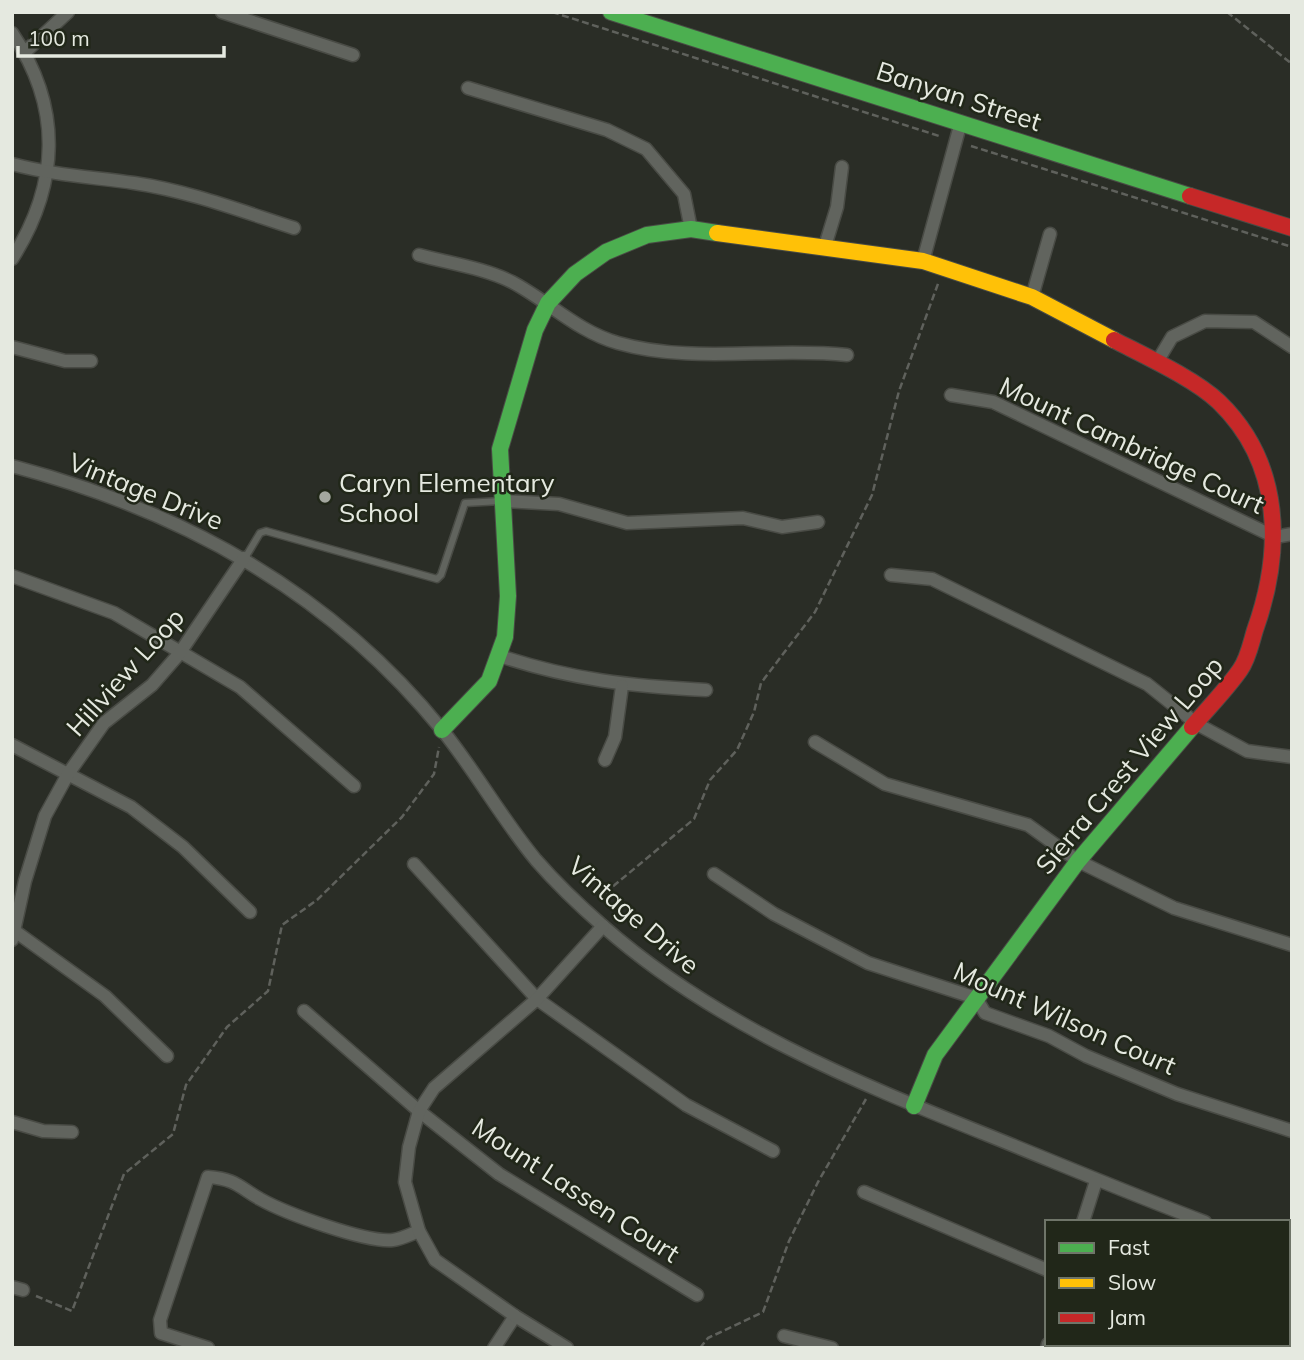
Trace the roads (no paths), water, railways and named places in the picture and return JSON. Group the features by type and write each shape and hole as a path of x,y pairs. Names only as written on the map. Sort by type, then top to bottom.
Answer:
{"street":[{"path":"25,52 68,12"},
{"path":"222,12 352,55"},
{"name":"Banyan Street","path":"611,12 1292,228"},
{"path":"12,33 25,52 47,106 49,174 34,225 12,259"},
{"path":"468,88 607,130 646,149 684,194 691,229"},
{"path":"923,261 961,122"},
{"path":"12,164 49,174 133,183 187,193 294,228"},
{"path":"825,246 837,207 842,167"},
{"name":"Sierra Crest View Loop","path":"442,730 489,681 500,656 508,619 500,449 535,330 548,303 575,274 606,253 647,235 691,229 923,261 1032,297 1157,362 1218,401 1252,442 1269,488 1275,537 1262,611 1242,668 1078,861 935,1055 914,1106"},
{"path":"1032,297 1051,234"},
{"path":"419,255 509,281 548,303 573,324 614,342 653,352 813,352 847,355"},
{"path":"1157,362 1172,337 1205,321 1254,322 1292,347"},
{"path":"12,347 65,361 91,361"},
{"name":"Mount Cambridge Court","path":"951,395 993,402 1275,537 1292,534"},
{"name":"Vintage Drive","path":"12,466 113,495 175,521 244,558 293,591 373,655 442,730 537,861 603,926 687,992 765,1038 914,1106 1096,1181 1201,1220"},
{"path":"503,501 559,504 627,523 743,518 782,527 818,522"},
{"name":"Hillview Loop","path":"13,934 25,881 45,816 68,774 104,723 152,685 180,654 244,558"},
{"path":"891,575 932,579 1147,684 1197,724 1247,751 1292,757"},
{"path":"12,576 114,613 240,687 355,786"},
{"path":"500,656 553,673 622,686 706,690"},
{"path":"606,760 615,737 622,686"},
{"path":"815,742 884,784 1028,825 1078,861 1174,908 1292,945"},
{"path":"12,745 131,807 183,847 250,912"},
{"path":"414,864 537,999 686,1105 773,1151"},
{"name":"Mount Wilson Court","path":"714,874 774,915 868,963 976,998 985,1013 1049,1036 1086,1056 1166,1089 1292,1131"},
{"path":"567,1348 515,1316 435,1260 419,1231 405,1182 409,1147 419,1111 435,1087 537,999 603,926"},
{"path":"13,934 105,996 167,1056"},
{"name":"Mount Lassen Court","path":"304,1011 419,1111 499,1174 698,1295"},
{"path":"12,1122 43,1131 72,1132"},
{"path":"208,1348 160,1333 160,1320 208,1177 231,1178 259,1198 287,1212 333,1229 392,1240 419,1231"},
{"path":"1084,1220 1096,1181"},
{"path":"864,1192 1045,1269"},
{"path":"494,1348 515,1316"},
{"path":"783,1336 832,1348"}],"lane":[{"path":"244,558 260,533 266,531 437,579 441,575 460,510 465,503 503,501"}],"place":[{"name":"Caryn Elementary School","path":"325,497"}]}
